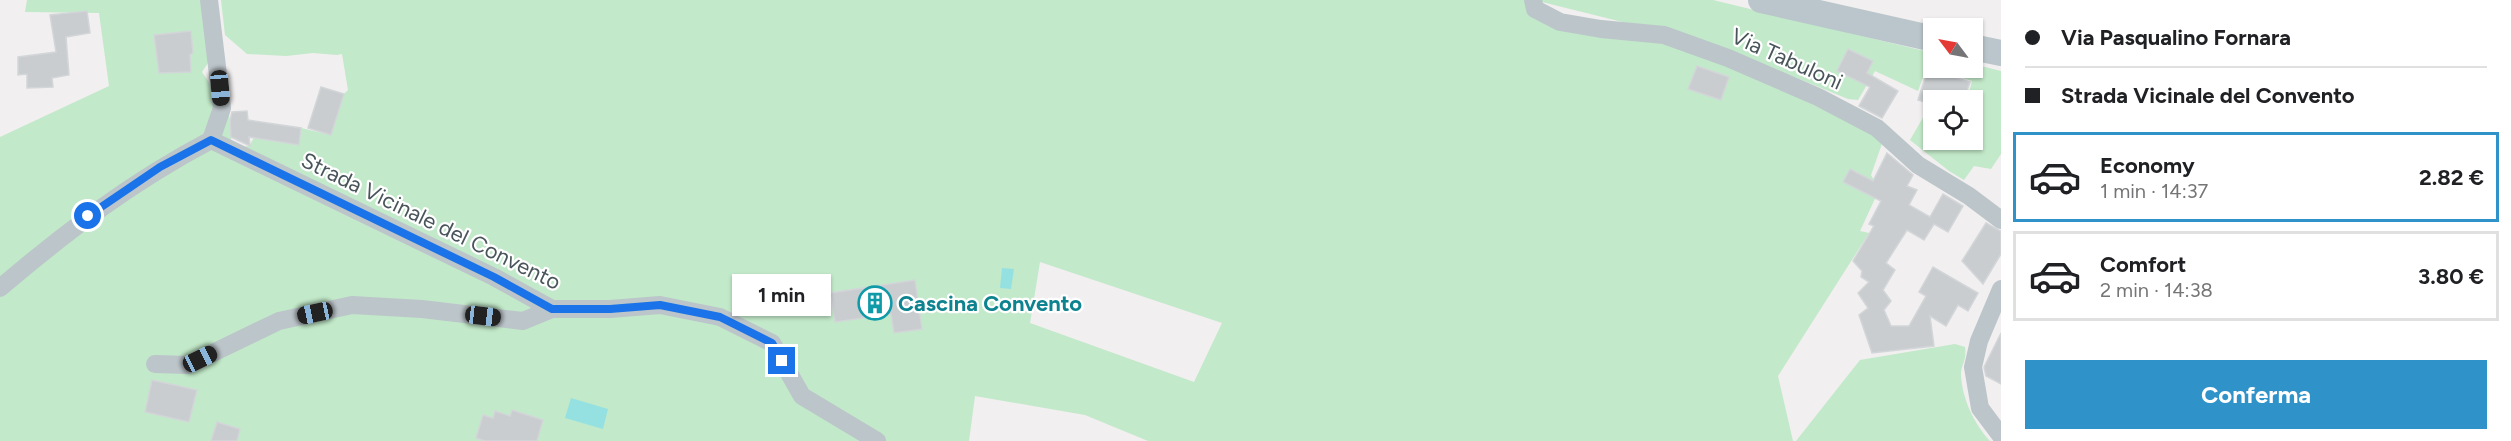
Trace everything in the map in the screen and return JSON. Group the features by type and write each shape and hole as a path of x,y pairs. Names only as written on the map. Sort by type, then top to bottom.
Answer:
{"main road":[{"path":"1761,0 1923,37"},
{"path":"1983,49 2001,53"}],"street":[{"path":"0,288 88,216 160,167 211,140 222,108 209,0"},
{"name":"Via Tabuloni","path":"1533,0 1535,9 1560,22 1600,29 1664,35 1728,58 1818,97 1877,128 1918,165 1969,196 2001,220"},
{"name":"Strada Vicinale del Convento","path":"211,140 494,277 552,309 610,309 660,305 720,317 772,343 802,396 877,441"},
{"path":"2001,289 1979,341 1973,367 1980,408 2001,436"},
{"path":"155,364 188,365 279,321 352,305 422,309 524,321 552,309"}],"green space":[{"path":"27,0 211,0 217,49 202,72 229,113 232,148 249,146 254,138 299,144 301,128 331,135 344,94 348,90 342,54 313,53 286,56 247,54 225,35 221,0 1713,0 1923,51 1923,77 1918,91 1875,71 1858,100 1848,99 1719,46 1542,2 1536,17 1641,37 1709,55 1884,138 1871,175 1879,190 1860,231 1869,233 1778,376 1793,441 1148,441 1085,415 975,396 969,441 0,441 0,137 109,86 99,13 25,12","holes":["1040,262 1222,323 1194,382 1030,323"]},
{"path":"1983,66 2001,71 2001,154 1991,169 1974,166 1964,180 1949,171 1910,140 1923,117 1923,150 1983,150 1983,90 1970,90 1972,81 1963,78 1983,78"},
{"path":"1955,344 1965,347 1961,375 1966,402 1979,427 1990,441 1796,441 1860,360"}],"water":[{"path":"1002,268 1014,269 1011,289 1000,288"},
{"path":"571,398 608,409 603,429 565,418"}],"building":[{"path":"87,11 90,33 66,37 69,75 52,78 53,87 27,88 27,74 18,75 18,57 56,52 50,15"},
{"path":"191,31 193,53 190,55 191,72 159,73 154,35"},
{"path":"1848,49 1873,61 1867,73 1898,91 1882,118 1859,106 1870,87 1837,71"},
{"path":"1697,66 1729,77 1721,100 1688,89"},
{"path":"1925,78 1957,78 1970,82 1967,90 1923,90 1923,102 1918,100"},
{"path":"321,87 344,94 331,135 308,128"},
{"path":"247,111 248,120 301,128 299,145 249,137 250,146 231,137 232,112"},
{"path":"1887,153 1913,175 1907,186 1917,190 1909,205 1930,217 1943,194 1963,206 1948,232 1934,224 1924,240 1907,230 1886,263 1895,270 1883,290 1891,301 1884,310 1891,326 1909,326 1926,296 1919,292 1933,267 1978,293 1968,311 1958,305 1946,326 1930,316 1934,346 1872,353 1859,315 1868,308 1858,293 1869,282 1861,277 1862,271 1853,261 1874,226 1869,224 1881,201 1843,182 1850,169 1873,181"},
{"path":"1986,223 2001,231 2001,254 1983,284 1962,261"},
{"name":"Cascina Convento","path":"915,280 922,329 894,333 891,314 835,322 830,293"},
{"path":"2001,333 2001,384 1986,376 1984,367"},
{"path":"152,380 197,390 189,422 145,412"},
{"path":"512,410 543,420 537,441 485,441 476,438 483,415 493,418 495,411 510,416"},
{"path":"217,422 240,429 237,441 211,441"}],"place":[{"name":"Cascina Convento","path":"875,303"}],"route":[{"path":"88,216 160,167 211,140 494,277 552,309 610,309 660,305 720,317 772,343 782,361"}]}
